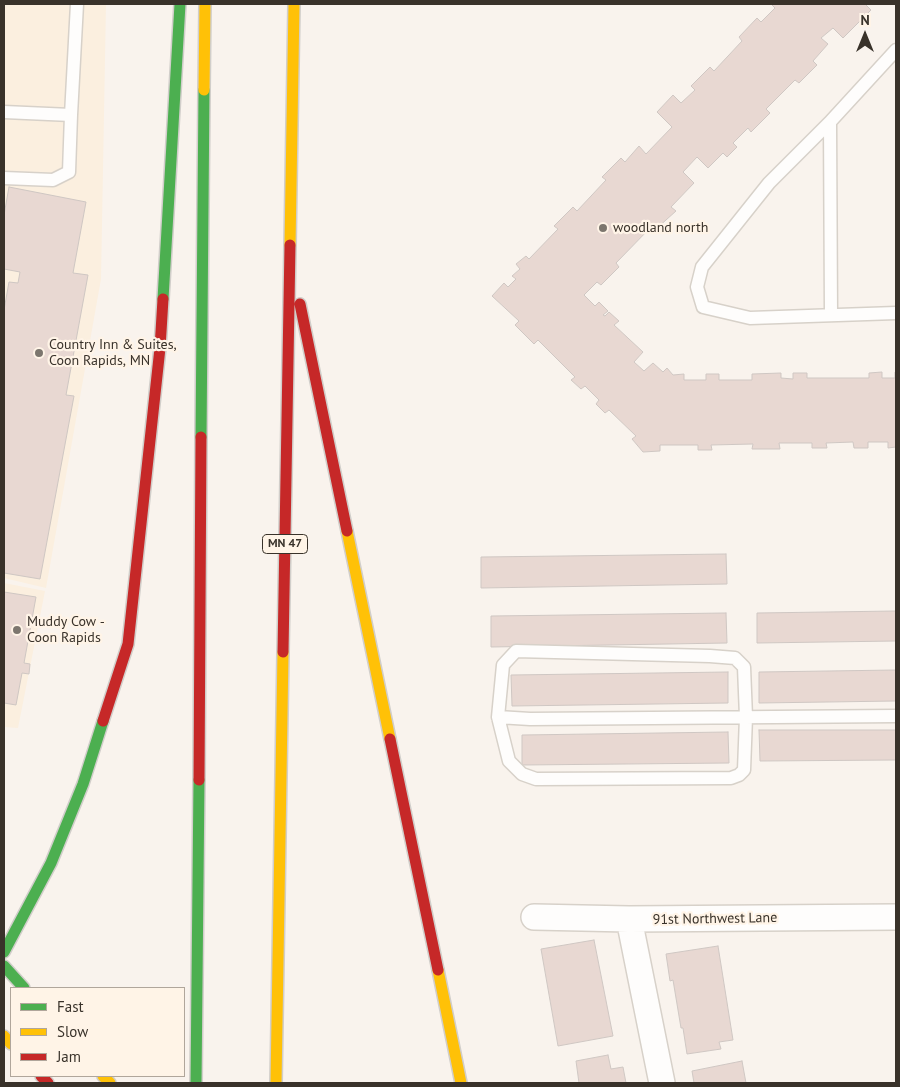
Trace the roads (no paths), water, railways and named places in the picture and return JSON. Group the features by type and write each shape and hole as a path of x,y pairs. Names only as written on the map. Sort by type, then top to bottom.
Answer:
{"main road":[{"path":"4,952 51,863 83,784 128,644 160,348 180,4"},
{"path":"196,1083 205,4"},
{"name":"MN 47","path":"276,1083 294,4"},
{"path":"290,255 461,1083"},
{"path":"20,898 51,863"},
{"path":"4,966 23,987"}],"street":[{"name":"91st Northwest Lane","path":"534,917 629,920 896,916"},
{"path":"629,920 662,1083"}],"lane":[{"path":"4,178 53,180 69,172 77,4"},
{"path":"896,50 830,122 769,182 702,267 697,287 703,307 750,318 896,313"},
{"path":"4,112 71,115"},
{"path":"830,122 831,315"},
{"path":"516,652 735,658 744,667 746,717 744,770 739,775 731,778 536,779 522,774 509,761 498,717 503,665 516,652"},
{"path":"498,717 896,716"}],"place":[{"name":"woodland north","path":"603,228"},
{"name":"Country Inn & Suites, Coon Rapids, MN","path":"39,353"},
{"name":"Muddy Cow - Coon Rapids","path":"17,630"}]}
